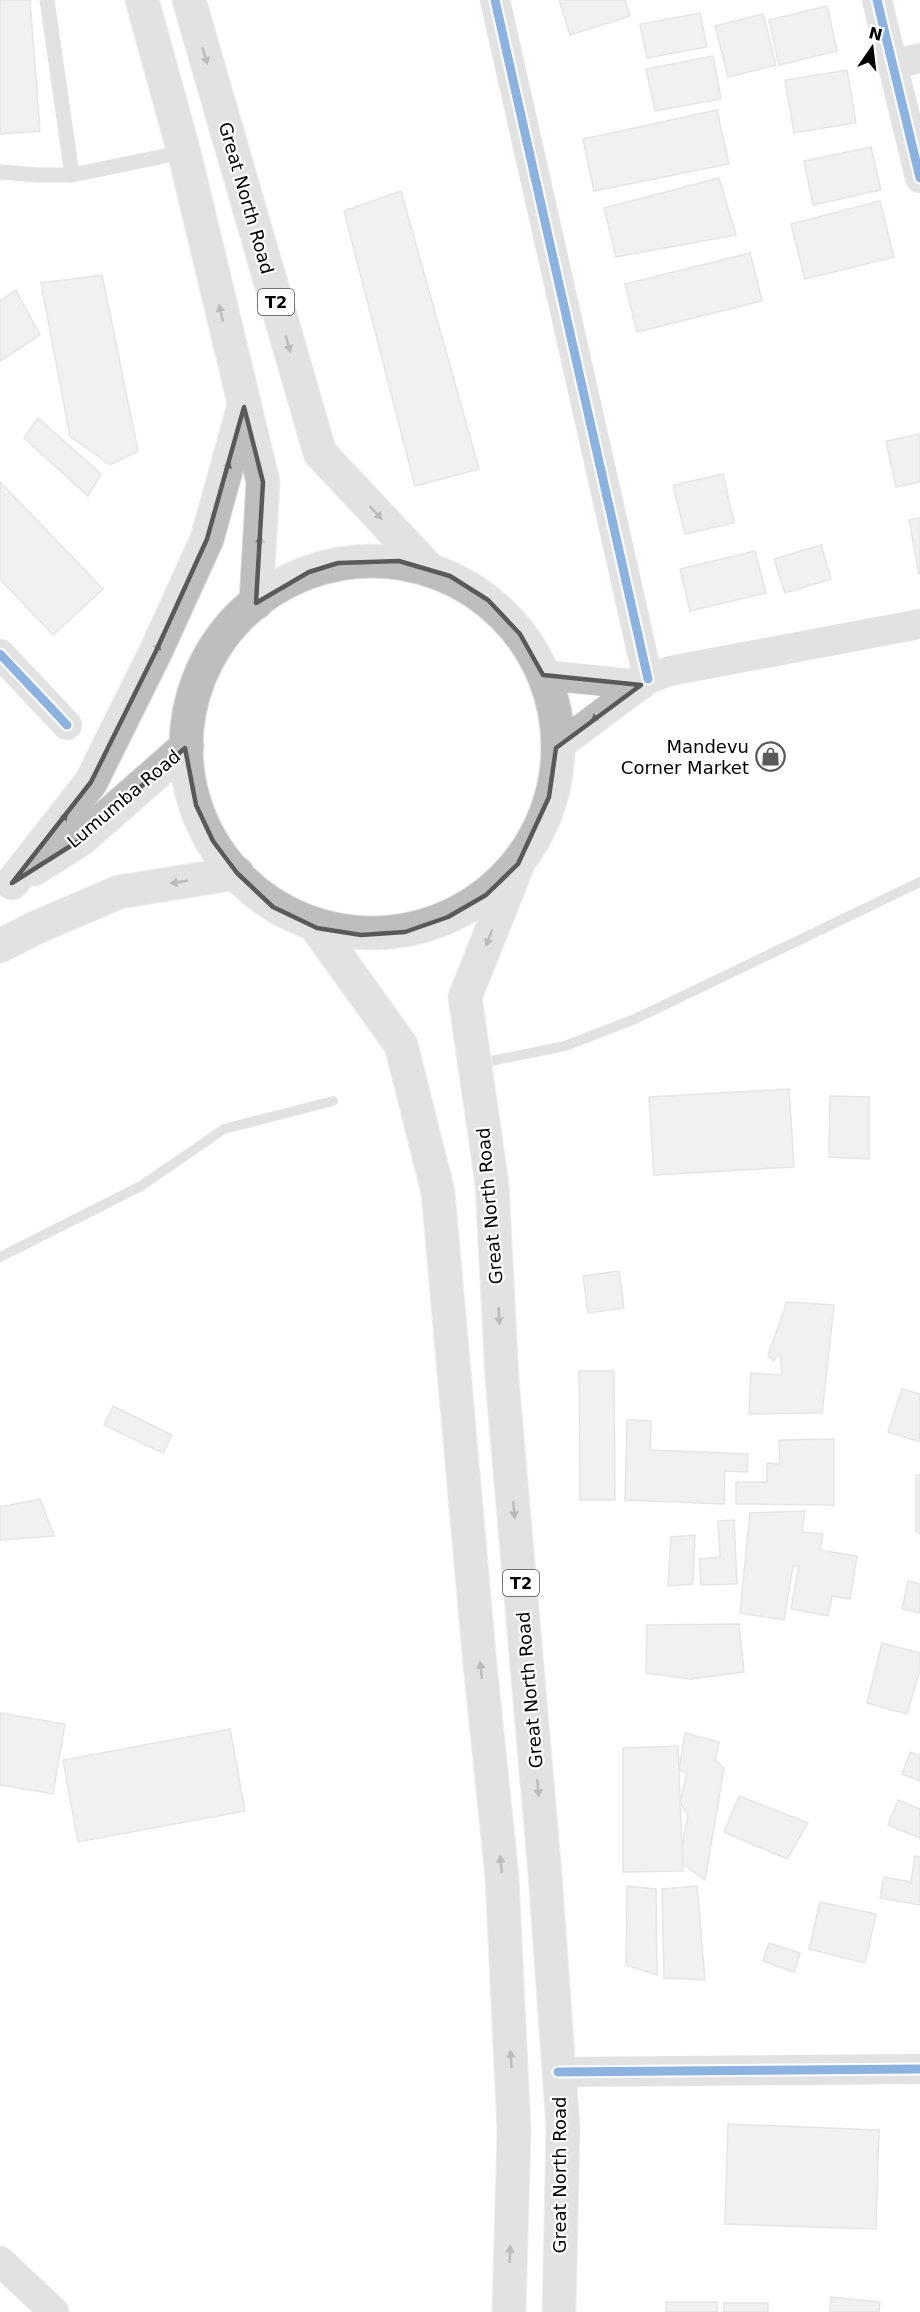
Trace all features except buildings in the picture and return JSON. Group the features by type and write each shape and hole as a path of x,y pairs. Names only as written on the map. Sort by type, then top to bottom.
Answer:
{"main road":[{"path":"142,0 184,152 263,482 256,603"},
{"name":"Great North Road","path":"189,0 320,453 428,568"},
{"path":"6,887 91,782 156,651 207,539 244,407"},
{"path":"368,560 399,561 428,568 460,582 488,600 520,634 543,675 552,698 557,723 556,748 549,797 540,820 518,864 486,895 448,917 405,932 361,935 318,928 294,919 273,907 237,873 218,849 204,824 191,786 187,746 192,705 206,667 227,632 256,603 282,585 309,572 338,563 368,560"},
{"name":"Lumumba Road","path":"6,887 80,840 187,746"},
{"name":"Great North Road","path":"518,864 465,997 492,1184 502,1379 544,1862 563,2128 559,2312"},
{"path":"0,946 35,927 119,892 237,873"},
{"path":"318,928 401,1045 438,1192 480,1665 502,1877 514,2130 509,2312"}],"street":[{"path":"495,0 645,682"},
{"path":"877,0 906,61 920,178"},
{"path":"556,748 645,682 670,671 920,624"},
{"path":"0,654 67,725"},
{"path":"543,675 645,682"},
{"path":"558,2072 920,2069"},
{"path":"0,2261 54,2312"}],"lane":[{"path":"47,0 72,175"},
{"path":"0,171 37,175 72,175 184,152"}],"highlighted area":[{"path":"244,407 263,482 256,603 309,572 338,563 399,561 450,576 488,600 520,634 543,675 641,685 556,748 549,797 518,864 486,895 448,917 405,932 361,935 317,928 273,907 237,873 213,841 196,805 185,748 80,840 12,883 91,782 156,651 207,539"}],"waterway":[{"path":"491,1061 565,1046 635,1019 920,882"},
{"path":"0,1257 141,1186 224,1129 333,1101"}],"cycle path":[{"path":"495,0 648,679"},
{"path":"877,0 920,178"},
{"path":"0,654 67,725"},
{"path":"558,2072 920,2069"}],"place":[{"name":"Mandevu Corner Market","path":"770,757"}]}
